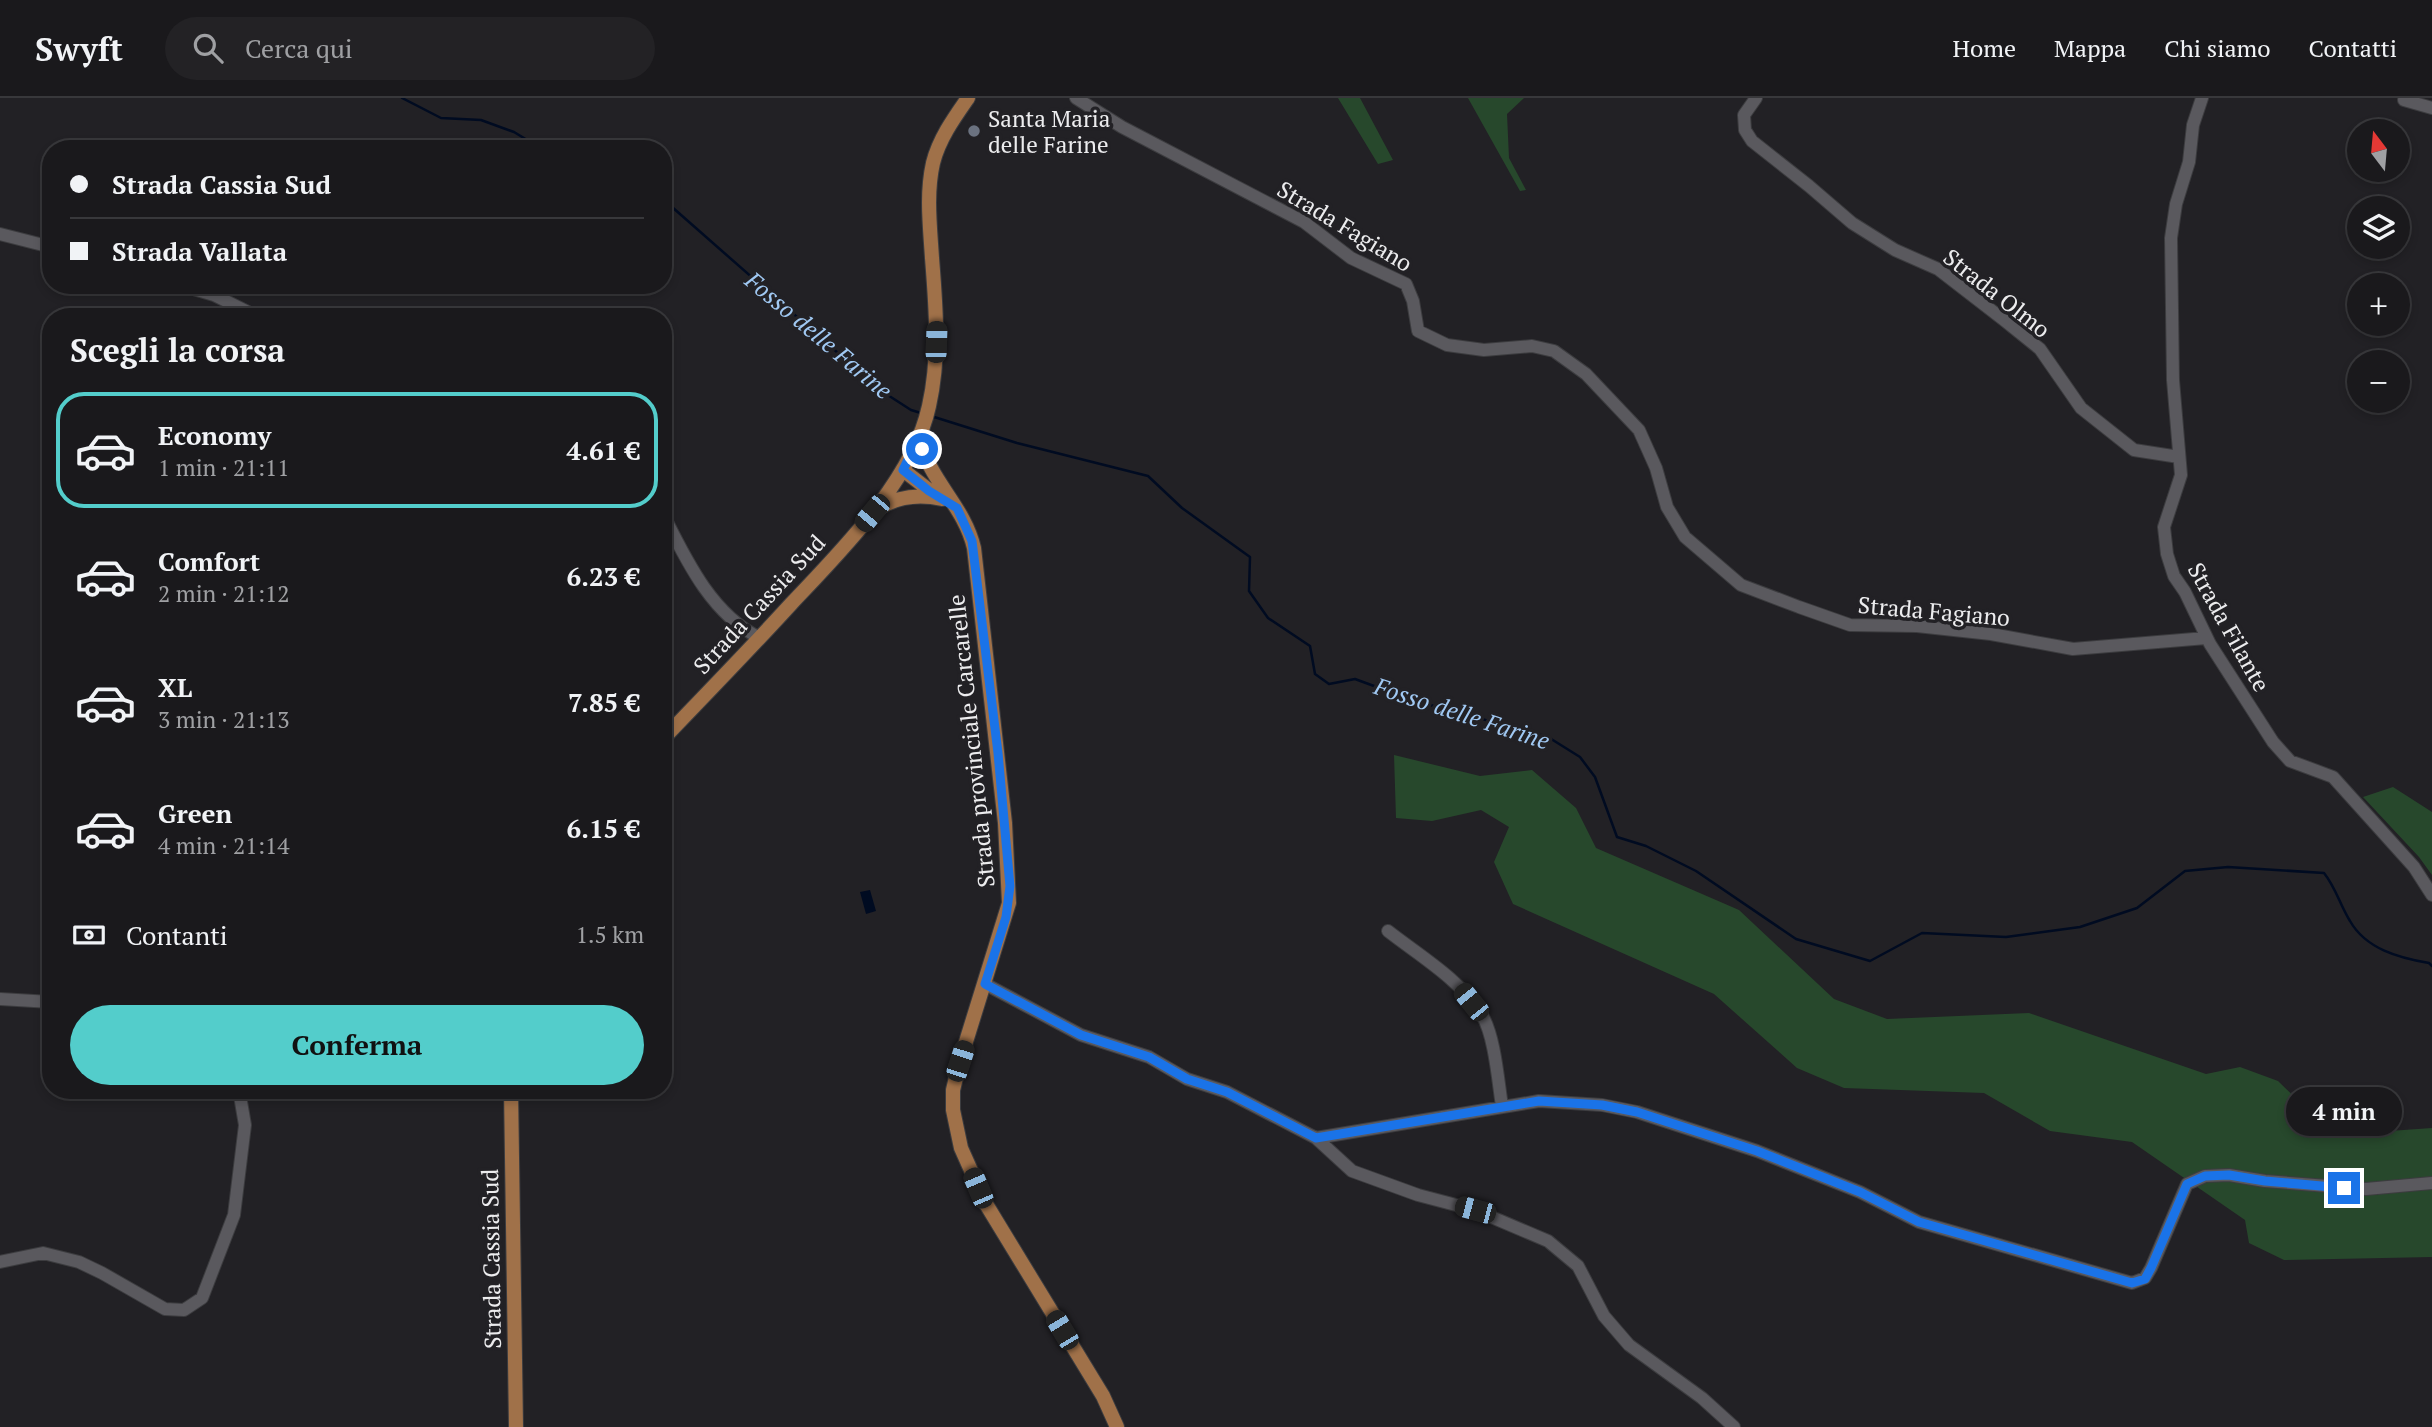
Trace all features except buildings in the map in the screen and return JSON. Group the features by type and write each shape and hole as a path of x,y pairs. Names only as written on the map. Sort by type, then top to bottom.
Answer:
{"main road":[{"name":"Strada Cassia Sud","path":"672,730 824,569 872,513 903,470 919,437 930,405 936,360 937,323 929,208 933,163 951,122 968,98"},
{"path":"919,437 941,492"},
{"path":"903,470 926,475 941,492"},
{"path":"872,513 890,502 941,492"},
{"name":"Strada provinciale Carcarelle","path":"941,492 957,508 968,527 974,548 998,753 1010,886 1006,917 953,1090 957,1135 990,1211 1102,1396 1117,1427"},
{"name":"Strada Cassia Sud","path":"511,1099 516,1427"}],"street":[{"name":"Strada Fagiano","path":"1076,98 1122,127 1304,222 1351,258 1406,284 1413,301 1418,331 1447,345 1484,350 1532,346 1554,351 1586,374 1639,430 1656,468 1667,507 1685,537 1741,585 1850,625 1917,626 2073,649 2206,638"},
{"name":"Strada Olmo","path":"1756,98 1744,115 1745,130 1752,141 1852,223 1895,250 1938,270 2004,320 2039,349 2081,408 2134,450 2179,457"},
{"name":"Strada Filante","path":"2203,98 2193,125 2189,162 2176,204 2171,238 2173,380 2181,475 2164,527 2167,554 2174,576 2185,592 2206,638 2273,742 2290,761 2333,777 2414,867 2432,895"},
{"path":"2404,100 2432,108"},
{"path":"0,234 42,245"},
{"path":"211,294 240,308"},
{"path":"672,532 711,596 735,623 760,638"},
{"path":"1388,931 1459,987 1483,1017 1494,1054 1502,1106"},
{"path":"985,984 1081,1035 1149,1057 1187,1079 1227,1092 1316,1138 1352,1171 1418,1195 1475,1210 1548,1241 1578,1266 1604,1316 1629,1345 1702,1398 1734,1427"},
{"path":"0,999 42,1001"},
{"path":"0,1262 43,1253 79,1262 165,1310 184,1310 202,1298 234,1215 245,1125 241,1099"},
{"path":"1316,1138 1539,1101 1602,1105 1637,1112 1757,1151 1860,1192 1919,1222 2132,1283 2145,1279 2187,1184 2205,1176 2229,1175 2265,1181 2366,1189 2432,1183"}],"green space":[{"path":"1338,98 1360,98 1393,160 1378,164"},
{"path":"1468,98 1524,98 1507,114 1509,158 1526,190 1520,191"},
{"path":"1394,755 1480,776 1532,770 1576,808 1596,848 1739,910 1834,999 1887,1019 2029,1013 2206,1074 2240,1067 2278,1081 2311,1113 2361,1133 2432,1128 2432,1257 2284,1260 2249,1243 2245,1220 2132,1142 2050,1131 1984,1093 1844,1088 1797,1068 1714,994 1513,904 1494,862 1509,827 1481,810 1432,821 1396,818"},
{"path":"2393,787 2432,812 2432,875 2419,857 2363,797"}],"water":[{"path":"870,890 876,911 866,914 860,892"}],"waterway":[{"name":"Fosso delle Farine","path":"402,98 441,118 481,120 514,132 527,140"},
{"name":"Fosso delle Farine","path":"672,207 880,390 911,410 921,413"},
{"name":"Fosso delle Farine","path":"931,416 1017,443 1148,476 1182,508 1250,557 1249,591 1268,618 1310,646 1315,674 1329,684 1355,679 1412,700 1548,737 1580,757 1595,777 1617,837 1646,846 1696,871 1796,939 1870,961 1922,933 2006,937 2080,927 2137,908 2185,871 2228,867 2324,873 2350,921 2365,939 2384,951 2432,966"}],"place":[{"name":"Santa Maria delle Farine","path":"974,131"}],"route":[{"path":"922,449 919,437 903,470 929,491 957,508 968,527 974,548 998,753 1010,886 1006,917 985,984 1045,1017 1081,1035 1149,1057 1187,1079 1227,1092 1316,1138 1539,1101 1602,1105 1637,1112 1757,1151 1860,1192 1919,1222 2132,1283 2145,1279 2161,1250 2178,1200 2187,1184 2205,1176 2229,1175 2344,1188"}]}
